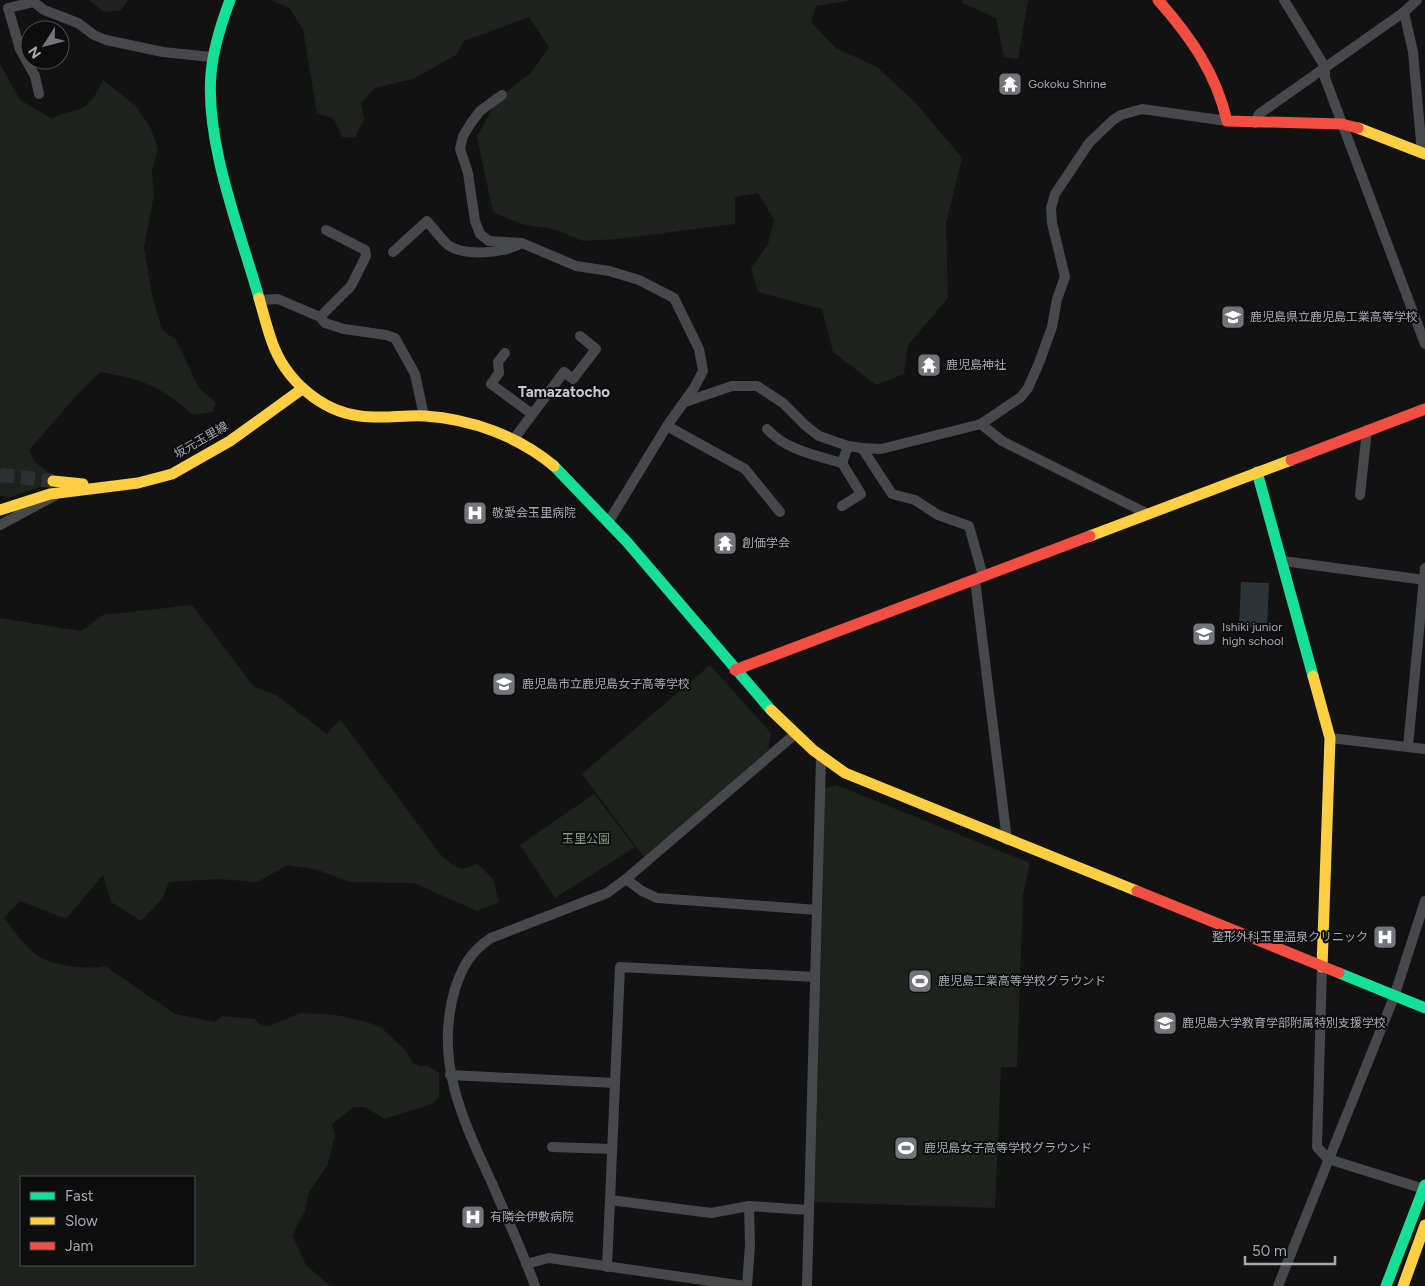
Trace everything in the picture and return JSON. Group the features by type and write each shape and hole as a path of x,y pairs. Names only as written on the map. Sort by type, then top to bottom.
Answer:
{"main road":[{"path":"230,0 217,32 211,56 211,122 217,152 259,300 280,360 302,389 329,406 359,416 424,416 465,422 513,440 549,463 609,521 759,699 821,758 844,773 1425,1008"},
{"path":"1158,0 1180,24 1197,49 1223,101 1227,121 1342,124 1363,129 1423,153"},
{"name":"坂元玉里線","path":"0,510 36,497 153,480 196,461 224,445 302,389"},
{"path":"736,670 1425,409"},
{"path":"1257,472 1283,561 1330,738 1322,967"},
{"name":"坂元玉里線","path":"53,481 103,486"},
{"path":"1386,1286 1424,1187"},
{"path":"1403,1286 1425,1225"}],"street":[{"path":"1284,0 1325,67 1325,78 1425,344"},
{"path":"1255,123 1259,114 1404,12 1417,0"},
{"path":"39,94 35,76 20,49 8,8 34,2 44,10 78,23 94,35 106,40 163,52 211,56"},
{"path":"1404,12 1413,52 1423,153"},
{"path":"502,95 480,111 463,136 460,149 468,173 475,221 480,234 489,241 522,243 576,266 609,271 639,280 674,298 699,349 703,371 609,521"},
{"path":"685,402 732,386 757,386 772,393 819,436 848,446 862,448 880,449 981,424 1021,397 1028,388 1039,363 1052,327 1057,298 1065,276 1052,223 1051,208 1055,194 1089,143 1121,115 1142,109 1227,121"},
{"path":"393,252 427,221 450,246 469,251 494,252 510,250 522,243"},
{"path":"320,318 351,286 366,256 365,250 326,230"},
{"path":"259,300 278,299 320,318 325,323 344,329 396,338 415,374 424,416"},
{"path":"513,440 564,372 573,379 596,349 580,336"},
{"path":"505,354 498,362 500,372 491,384 532,414"},
{"path":"981,424 1002,441 1148,514"},
{"path":"667,426 745,469 780,512"},
{"path":"767,429 774,437 798,450 842,463 861,494 842,506"},
{"path":"1360,495 1368,430"},
{"path":"842,463 848,446"},
{"path":"862,448 892,494 915,500 938,515 970,526 979,578 1007,840"},
{"path":"0,525 62,492"},
{"path":"1283,561 1424,580"},
{"path":"1408,746 1425,568"},
{"path":"535,1286 461,1116 450,1075 448,1019 459,976 477,947 500,935 607,893 626,879 794,734"},
{"path":"1330,738 1425,749"},
{"path":"807,1286 821,758"},
{"path":"626,879 642,891 657,898 817,910"},
{"path":"1278,1286 1394,996 1425,900"},
{"path":"607,1267 620,967 815,977"},
{"path":"1322,967 1317,1147 1328,1159 1424,1187"},
{"path":"450,1075 615,1083"},
{"path":"552,1147 612,1149"},
{"path":"610,1200 711,1213 749,1206 808,1210"},
{"path":"526,1264 549,1258 746,1286 750,1245 749,1206"}],"green space":[{"path":"89,0 128,0 121,10 104,12"},
{"path":"271,0 853,0 816,6 811,22 836,48 877,67 916,103 962,158 946,224 948,298 908,345 904,374 876,385 833,352 822,309 758,292 751,268 768,244 774,220 758,193 735,197 735,224 617,239 583,241 553,229 521,224 493,212 477,137 498,98 531,73 549,47 529,17 464,41 456,55 413,79 375,88 361,103 364,119 355,138 342,137 334,119 317,113 303,29 289,8"},
{"path":"963,0 1028,0 1018,59 1004,57 996,18 962,3"},
{"path":"0,64 20,100 52,119 86,106 96,94 103,80 136,106 151,129 158,149 152,171 154,195 144,247 152,295 162,330 176,340 199,388 216,403 212,412 193,415 161,390 139,381 100,372 77,395 29,450 35,462 51,474 50,484 10,497 0,496"},
{"path":"192,605 254,687 276,695 327,734 340,719 440,854 450,863 462,869 478,864 493,879 499,902 477,911 414,883 349,882 318,870 288,865 257,882 219,879 169,882 163,898 141,921 111,902 103,875 66,919 20,901 4,918 24,943 38,956 52,962 71,966 89,968 105,966 175,1014 215,1022 222,1016 255,1019 259,1024 269,1026 300,1013 336,1015 367,1022 382,1028 406,1051 413,1063 420,1066 427,1065 439,1073 439,1097 432,1104 384,1119 365,1107 354,1107 332,1124 335,1135 328,1164 309,1192 305,1211 292,1235 306,1265 330,1286 0,1286 0,618 81,631 103,615"},
{"path":"710,665 771,733 768,750 644,857 582,774"},
{"name":"鹿児島工業高等学校グラウンド","path":"836,785 1030,863 1023,895 1017,1067 1001,1067 995,1208 814,1202 823,882 823,789"},
{"name":"玉里公園","path":"594,794 635,847 555,898 520,845"}],"shaded area":[{"path":"1241,582 1269,583 1267,628 1239,627"}],"tunnel":[{"path":"0,475 53,481"}],"traffic: fast":[{"path":"230,0 216,45 211,74 213,129 226,187 259,298"},
{"path":"554,466 627,542 771,710"},
{"path":"1257,472 1313,676"},
{"path":"1339,973 1425,1008"},
{"path":"1386,1286 1425,1185"}],"traffic: slow":[{"path":"1358,128 1425,154"},
{"path":"259,298 270,337 278,356 295,380 306,391 331,408 360,416 425,416 477,425 525,446 554,466"},
{"path":"0,510 50,494 138,483 172,474 230,441 302,389"},
{"path":"1090,536 1291,460"},
{"path":"53,481 83,484"},
{"path":"1313,676 1330,738 1322,967"},
{"path":"771,710 813,750 845,773 1137,891"},
{"path":"1403,1286 1425,1225"}],"traffic: jam":[{"path":"1158,0 1181,27 1209,71 1227,121 1342,124 1358,128"},
{"path":"1291,460 1425,409"},
{"path":"735,670 1090,536"},
{"path":"1137,891 1339,973"}],"place":[{"name":"Gokoku Shrine","path":"1010,84"},
{"name":"鹿児島県立鹿児島工業高等学校","path":"1233,317"},
{"name":"鹿児島神社","path":"929,365"},
{"name":"敬愛会玉里病院","path":"475,513"},
{"name":"創価学会","path":"725,543"},
{"name":"Ishiki junior high school","path":"1204,634"},
{"name":"鹿児島市立鹿児島女子高等学校","path":"504,684"},
{"name":"整形外科玉里温泉クリニック","path":"1385,937"},
{"name":"鹿児島工業高等学校グラウンド","path":"920,981"},
{"name":"鹿児島大学教育学部附属特別支援学校","path":"1165,1023"},
{"name":"鹿児島女子高等学校グラウンド","path":"906,1148"},
{"name":"有隣会伊敷病院","path":"473,1217"}],"district":[{"name":"Tamazatocho","path":"564,392"}]}
